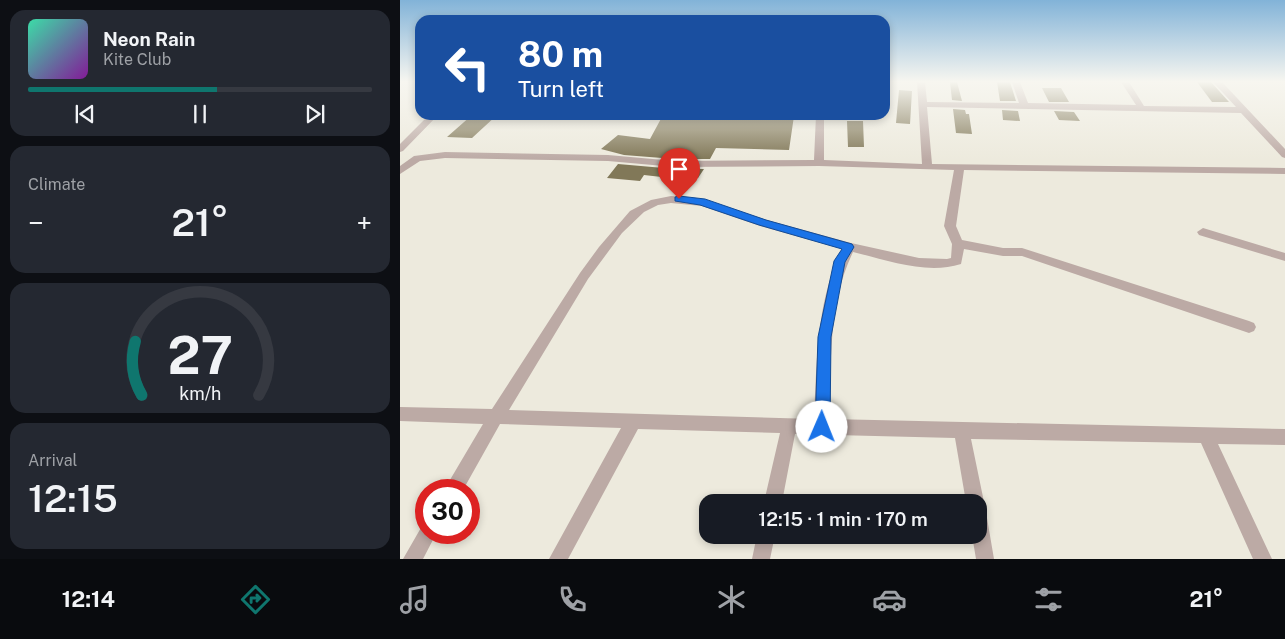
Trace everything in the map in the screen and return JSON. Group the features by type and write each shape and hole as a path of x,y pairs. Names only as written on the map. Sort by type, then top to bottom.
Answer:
{"street":[{"path":"923,108 927,167"},
{"path":"1178,108 1243,110 1285,155"},
{"path":"400,149 429,120"},
{"path":"819,163 820,120"},
{"path":"400,171 417,158 445,155 608,158 675,164 819,163 927,167 1285,171"},
{"path":"459,479 584,276 600,254 639,209 659,200 679,199 701,202 849,247 920,262 948,264 957,261 958,244 952,236 950,226 960,167"},
{"path":"1204,232 1285,257"},
{"path":"958,244 1004,252 1022,252 1249,327"},
{"path":"822,427 824,337 840,261 849,247"},
{"path":"400,414 962,431 1205,434 1285,437"},
{"path":"558,559 634,420"},
{"path":"775,494 789,426"},
{"path":"962,431 974,494"},
{"path":"1205,434 1263,559"},
{"path":"412,559 421,544"},
{"path":"761,559 764,544"},
{"path":"982,544 984,559"}],"building":[{"path":"897,108 911,108 910,124 896,123"},
{"path":"953,109 965,110 966,114 969,114 972,134 956,133"},
{"path":"1002,110 1018,111 1020,121 1003,120"},
{"path":"1054,111 1074,112 1080,121 1059,120"},
{"path":"466,120 492,120 472,138 447,137"},
{"path":"660,120 793,120 789,150 716,148 710,159 675,159 624,155 601,149 618,135 650,139"},
{"path":"847,121 863,121 864,147 848,147"},
{"path":"618,164 675,169 704,169 698,178 681,176 679,179 644,175 640,181 607,178"}],"route":[{"path":"679,199 701,202 849,247 840,261 824,337 822,427"}]}
